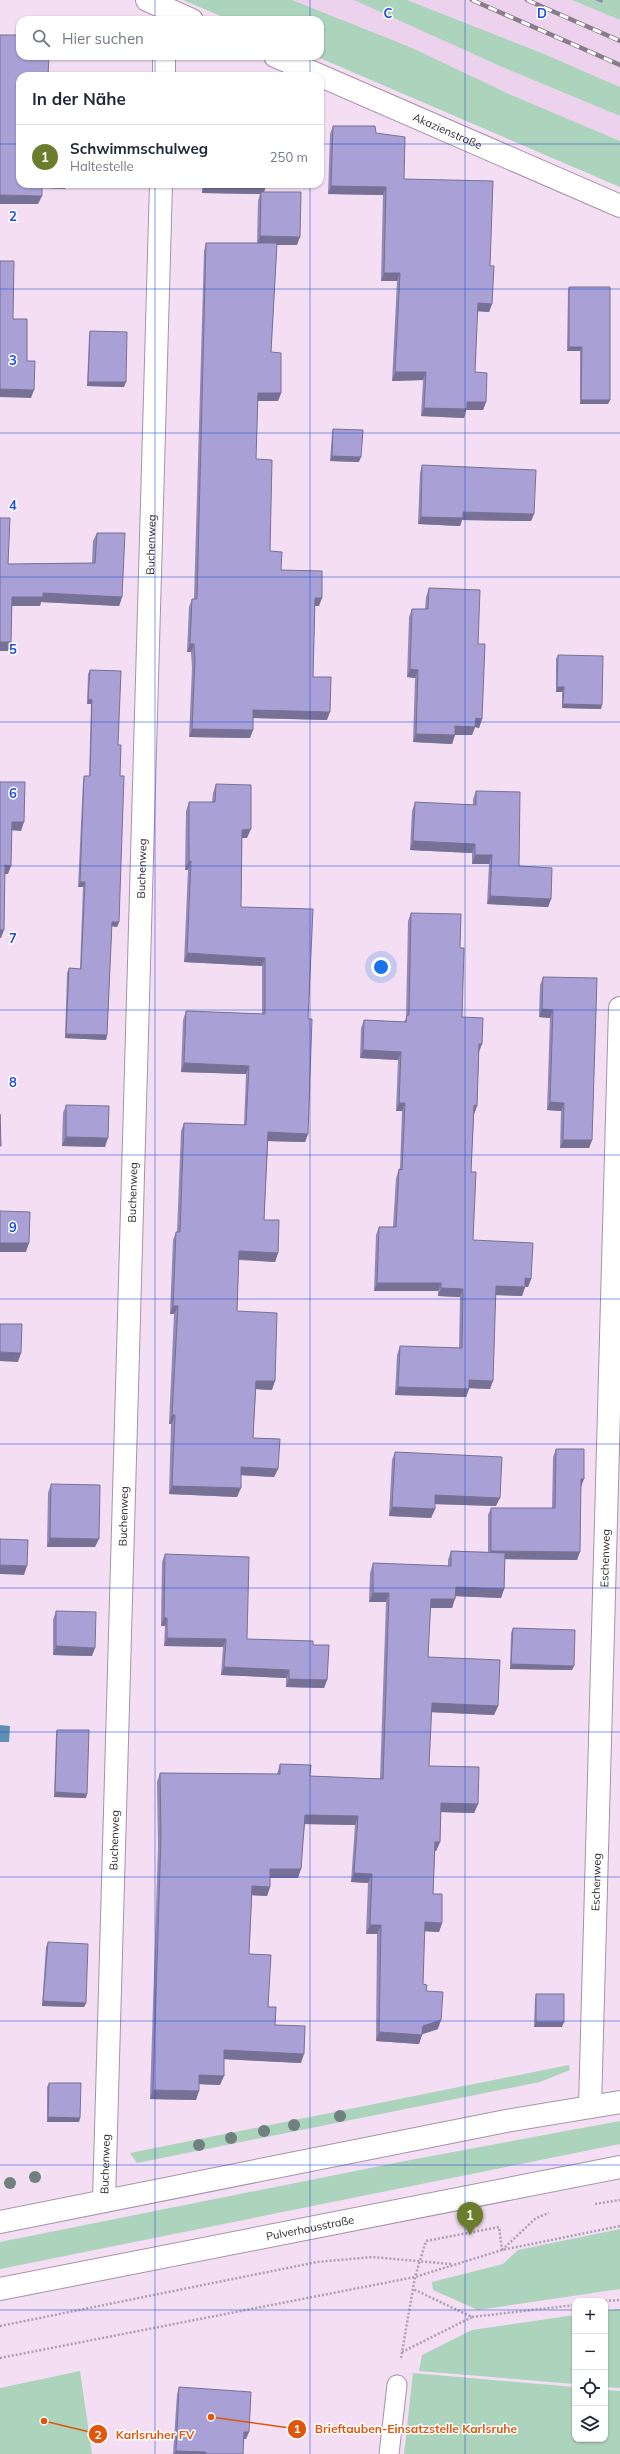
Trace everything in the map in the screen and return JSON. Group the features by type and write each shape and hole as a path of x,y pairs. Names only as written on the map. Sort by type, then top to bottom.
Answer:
{"street":[{"path":"147,0 177,16"},
{"path":"164,60 164,72"},
{"name":"Akazienstraße","path":"284,60 312,72"},
{"name":"Akazienstraße","path":"324,77 620,206"},
{"name":"Buchenweg","path":"104,2201 161,188"},
{"name":"Eschenweg","path":"590,2107 620,1008"},
{"path":"0,2222 506,2121 620,2102"},
{"name":"Pulverhausstraße","path":"0,2289 620,2167"}],"lane":[{"path":"389,2454 397,2384"}],"path":[{"path":"589,2205 620,2200"},
{"path":"502,2250 536,2218 551,2212"},
{"path":"0,2358 415,2277 502,2250 620,2226"},
{"path":"397,2384 415,2277 426,2241 499,2227 502,2250"},
{"path":"0,2326 317,2262 372,2257 454,2264"},
{"path":"413,2289 472,2317"},
{"path":"608,2301 620,2300"},
{"path":"402,2352 472,2317 572,2305"}],"shaded area":[{"path":"292,0 354,0 502,67 620,116 620,141 509,94 410,47"},
{"path":"407,0 572,0 620,20 620,87 544,54"}],"green space":[{"path":"183,0 292,0 410,47 509,94 620,141 620,187 324,60 324,16 221,16"},
{"path":"354,0 407,0 544,54 620,87 620,116 502,67"},
{"path":"572,0 620,0 620,20"},
{"path":"569,2065 570,2070 540,2082 137,2163 130,2153"},
{"path":"620,2121 620,2144 0,2269 0,2242 405,2161"},
{"path":"620,2229 620,2289 478,2310 433,2290 432,2282 503,2264 518,2250"},
{"path":"620,2309 620,2388 608,2387 608,2311"},
{"path":"572,2315 572,2384 419,2371 422,2355 472,2330"},
{"path":"80,2371 92,2454 0,2454 0,2388"},
{"path":"413,2373 572,2387 572,2442 608,2442 608,2390 620,2391 620,2454 404,2454"}],"water":[{"path":"0,1725 10,1726 9,1742 0,1742"}],"building":[{"path":"0,35 16,35 16,60 49,60 48,72 16,72 16,188 42,188 42,196 0,195"},
{"path":"333,126 375,126 376,133 405,137 404,179 493,181 490,266 494,266 492,304 478,303 475,372 487,373 486,402 467,402 467,409 424,408 426,372 395,372 400,273 384,273 386,187 331,186"},
{"path":"261,192 301,192 300,237 260,236"},
{"path":"206,243 277,243 271,352 281,353 281,393 258,393 256,459 272,460 270,551 282,552 281,570 322,571 322,598 315,598 313,677 331,677 330,712 253,710 253,730 192,729 195,660 194,644 190,644 192,599 197,599"},
{"path":"0,261 14,261 13,319 27,319 27,361 35,361 34,390 0,389"},
{"path":"569,287 610,287 610,400 581,400 582,347 569,347"},
{"path":"90,331 127,332 126,382 88,382"},
{"path":"333,429 363,430 361,457 332,456"},
{"path":"422,465 536,470 534,514 463,512 463,518 421,517"},
{"path":"0,518 10,518 8,564 95,563 97,533 125,533 122,597 43,593 43,597 12,597 11,642 0,642"},
{"path":"429,588 480,590 478,644 485,644 482,719 476,718 475,727 455,726 455,735 416,734 418,670 410,669 412,609 428,609"},
{"path":"558,655 603,656 602,705 563,704 564,687 557,687"},
{"path":"90,670 121,671 118,745 121,745 120,776 124,776 119,922 112,922 107,1035 66,1034 69,968 81,969 85,882 80,882 84,776 90,776 92,700 88,699"},
{"path":"0,782 25,782 24,822 12,822 11,866 5,865 4,930 0,930"},
{"path":"216,784 251,785 251,829 242,830 241,907 313,909 308,1019 312,1019 308,1134 268,1132 264,1220 279,1220 278,1253 239,1251 237,1311 277,1313 275,1381 256,1381 253,1438 280,1439 278,1469 241,1467 241,1488 172,1486 175,1415 172,1415 178,1306 173,1306 176,1232 180,1232 184,1123 246,1125 249,1066 184,1063 186,1011 265,1014 265,958 187,953 191,861 189,861 189,802 215,802"},
{"path":"476,791 520,792 519,866 552,868 551,899 490,896 492,855 475,855 475,844 413,841 415,802 476,805"},
{"path":"411,913 461,914 460,948 464,948 462,1017 483,1018 482,1044 479,1044 477,1106 474,1105 471,1172 476,1172 473,1240 533,1243 531,1279 525,1278 525,1287 496,1286 493,1381 469,1380 469,1389 398,1387 400,1346 462,1348 463,1289 441,1288 441,1283 377,1283 379,1227 396,1227 399,1169 402,1170 405,1103 399,1103 401,1052 363,1050 364,1020 406,1022 407,1015 409,1015"},
{"path":"543,977 597,978 592,1140 563,1140 564,1103 550,1102 553,1010 542,1009"},
{"path":"66,1105 109,1106 108,1138 66,1137"},
{"path":"0,1114 1,1146 0,1146"},
{"path":"0,1211 30,1212 29,1243 0,1243"},
{"path":"0,1324 22,1324 21,1353 0,1352"},
{"path":"556,1449 584,1449 584,1479 581,1479 580,1552 491,1551 491,1508 555,1508"},
{"path":"395,1452 502,1457 500,1498 435,1495 435,1509 392,1507"},
{"path":"51,1484 100,1485 99,1539 50,1538"},
{"path":"0,1539 28,1540 27,1566 0,1565"},
{"path":"451,1551 505,1553 504,1589 456,1587 455,1599 431,1599 428,1657 500,1660 498,1706 432,1703 429,1766 479,1767 478,1804 441,1803 440,1842 435,1842 433,1894 442,1894 442,1923 425,1922 423,1984 427,1985 426,1991 443,1992 441,2020 423,2026 422,2035 379,2032 381,1925 370,1925 372,1874 354,1873 358,1816 305,1815 301,1869 270,1869 270,1887 252,1886 249,1954 271,1955 268,2007 276,2007 275,2025 305,2026 304,2054 224,2050 224,2076 199,2075 199,2091 153,2090 161,1837 160,1773 280,1774 280,1764 311,1765 310,1776 383,1779 389,1593 373,1593 373,1563 451,1566"},
{"path":"165,1554 249,1557 247,1639 313,1641 313,1645 329,1645 327,1680 289,1679 289,1670 224,1667 226,1639 167,1638 167,1618 164,1618"},
{"path":"56,1611 96,1612 95,1648 56,1646"},
{"path":"513,1628 575,1630 574,1666 511,1664"},
{"path":"57,1730 89,1730 87,1794 55,1792"},
{"path":"48,1942 88,1944 86,2003 43,2001"},
{"path":"536,1994 564,1994 564,2022 536,2022"},
{"path":"49,2083 81,2083 80,2118 48,2117"},
{"path":"179,2387 251,2392 249,2432 244,2432 243,2454 206,2454 206,2452 176,2451"}],"railway":[{"path":"472,0 620,65"},
{"path":"527,0 620,41"}],"place":[{"name":"Schwimmschulweg","path":"470,2235"},
{"name":"Brieftauben-Einsatzstelle Karlsruhe","path":"211,2417"},
{"name":"Karlsruher FV","path":"44,2421"}]}
